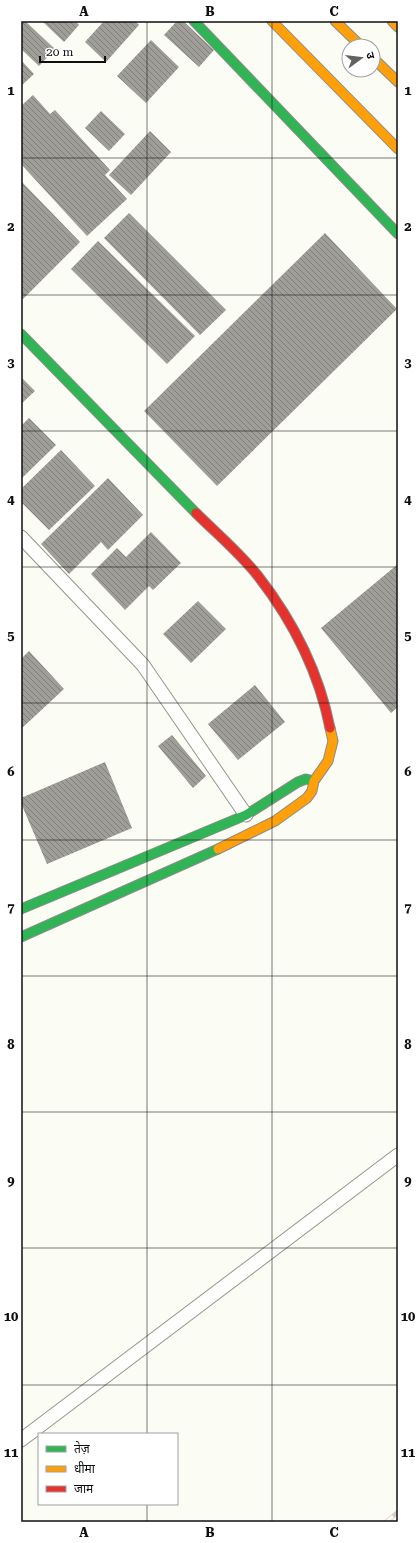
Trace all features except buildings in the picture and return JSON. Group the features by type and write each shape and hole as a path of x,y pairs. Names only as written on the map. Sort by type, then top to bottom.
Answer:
{"street":[{"path":"194,21 398,234"},
{"path":"272,21 398,149"},
{"path":"335,21 353,38"},
{"path":"392,21 398,27"},
{"path":"381,66 398,82"},
{"path":"21,334 257,575 284,613 308,659 326,707 333,741 328,761 314,781 312,791 306,798 275,821 234,842 25,935 23,923"},
{"path":"21,909 246,815 298,782 306,779 314,781"}],"lane":[{"path":"21,537 143,665 246,815"},
{"path":"21,1440 398,1155"}],"railway":[{"path":"386,1522 398,1512"}],"traffic: fast":[{"path":"194,21 398,234"},
{"path":"21,334 196,513"},
{"path":"21,909 246,815 298,782 306,779 314,781"},
{"path":"21,937 218,849"}],"traffic: slow":[{"path":"272,21 398,149"},
{"path":"335,21 353,38"},
{"path":"392,21 398,27"},
{"path":"381,66 398,82"},
{"path":"218,849 275,821 307,798 312,791 314,781 328,761 333,741 330,728"}],"traffic: jam":[{"path":"196,513 236,551 271,593 293,629 312,668 319,687 330,728"}]}
